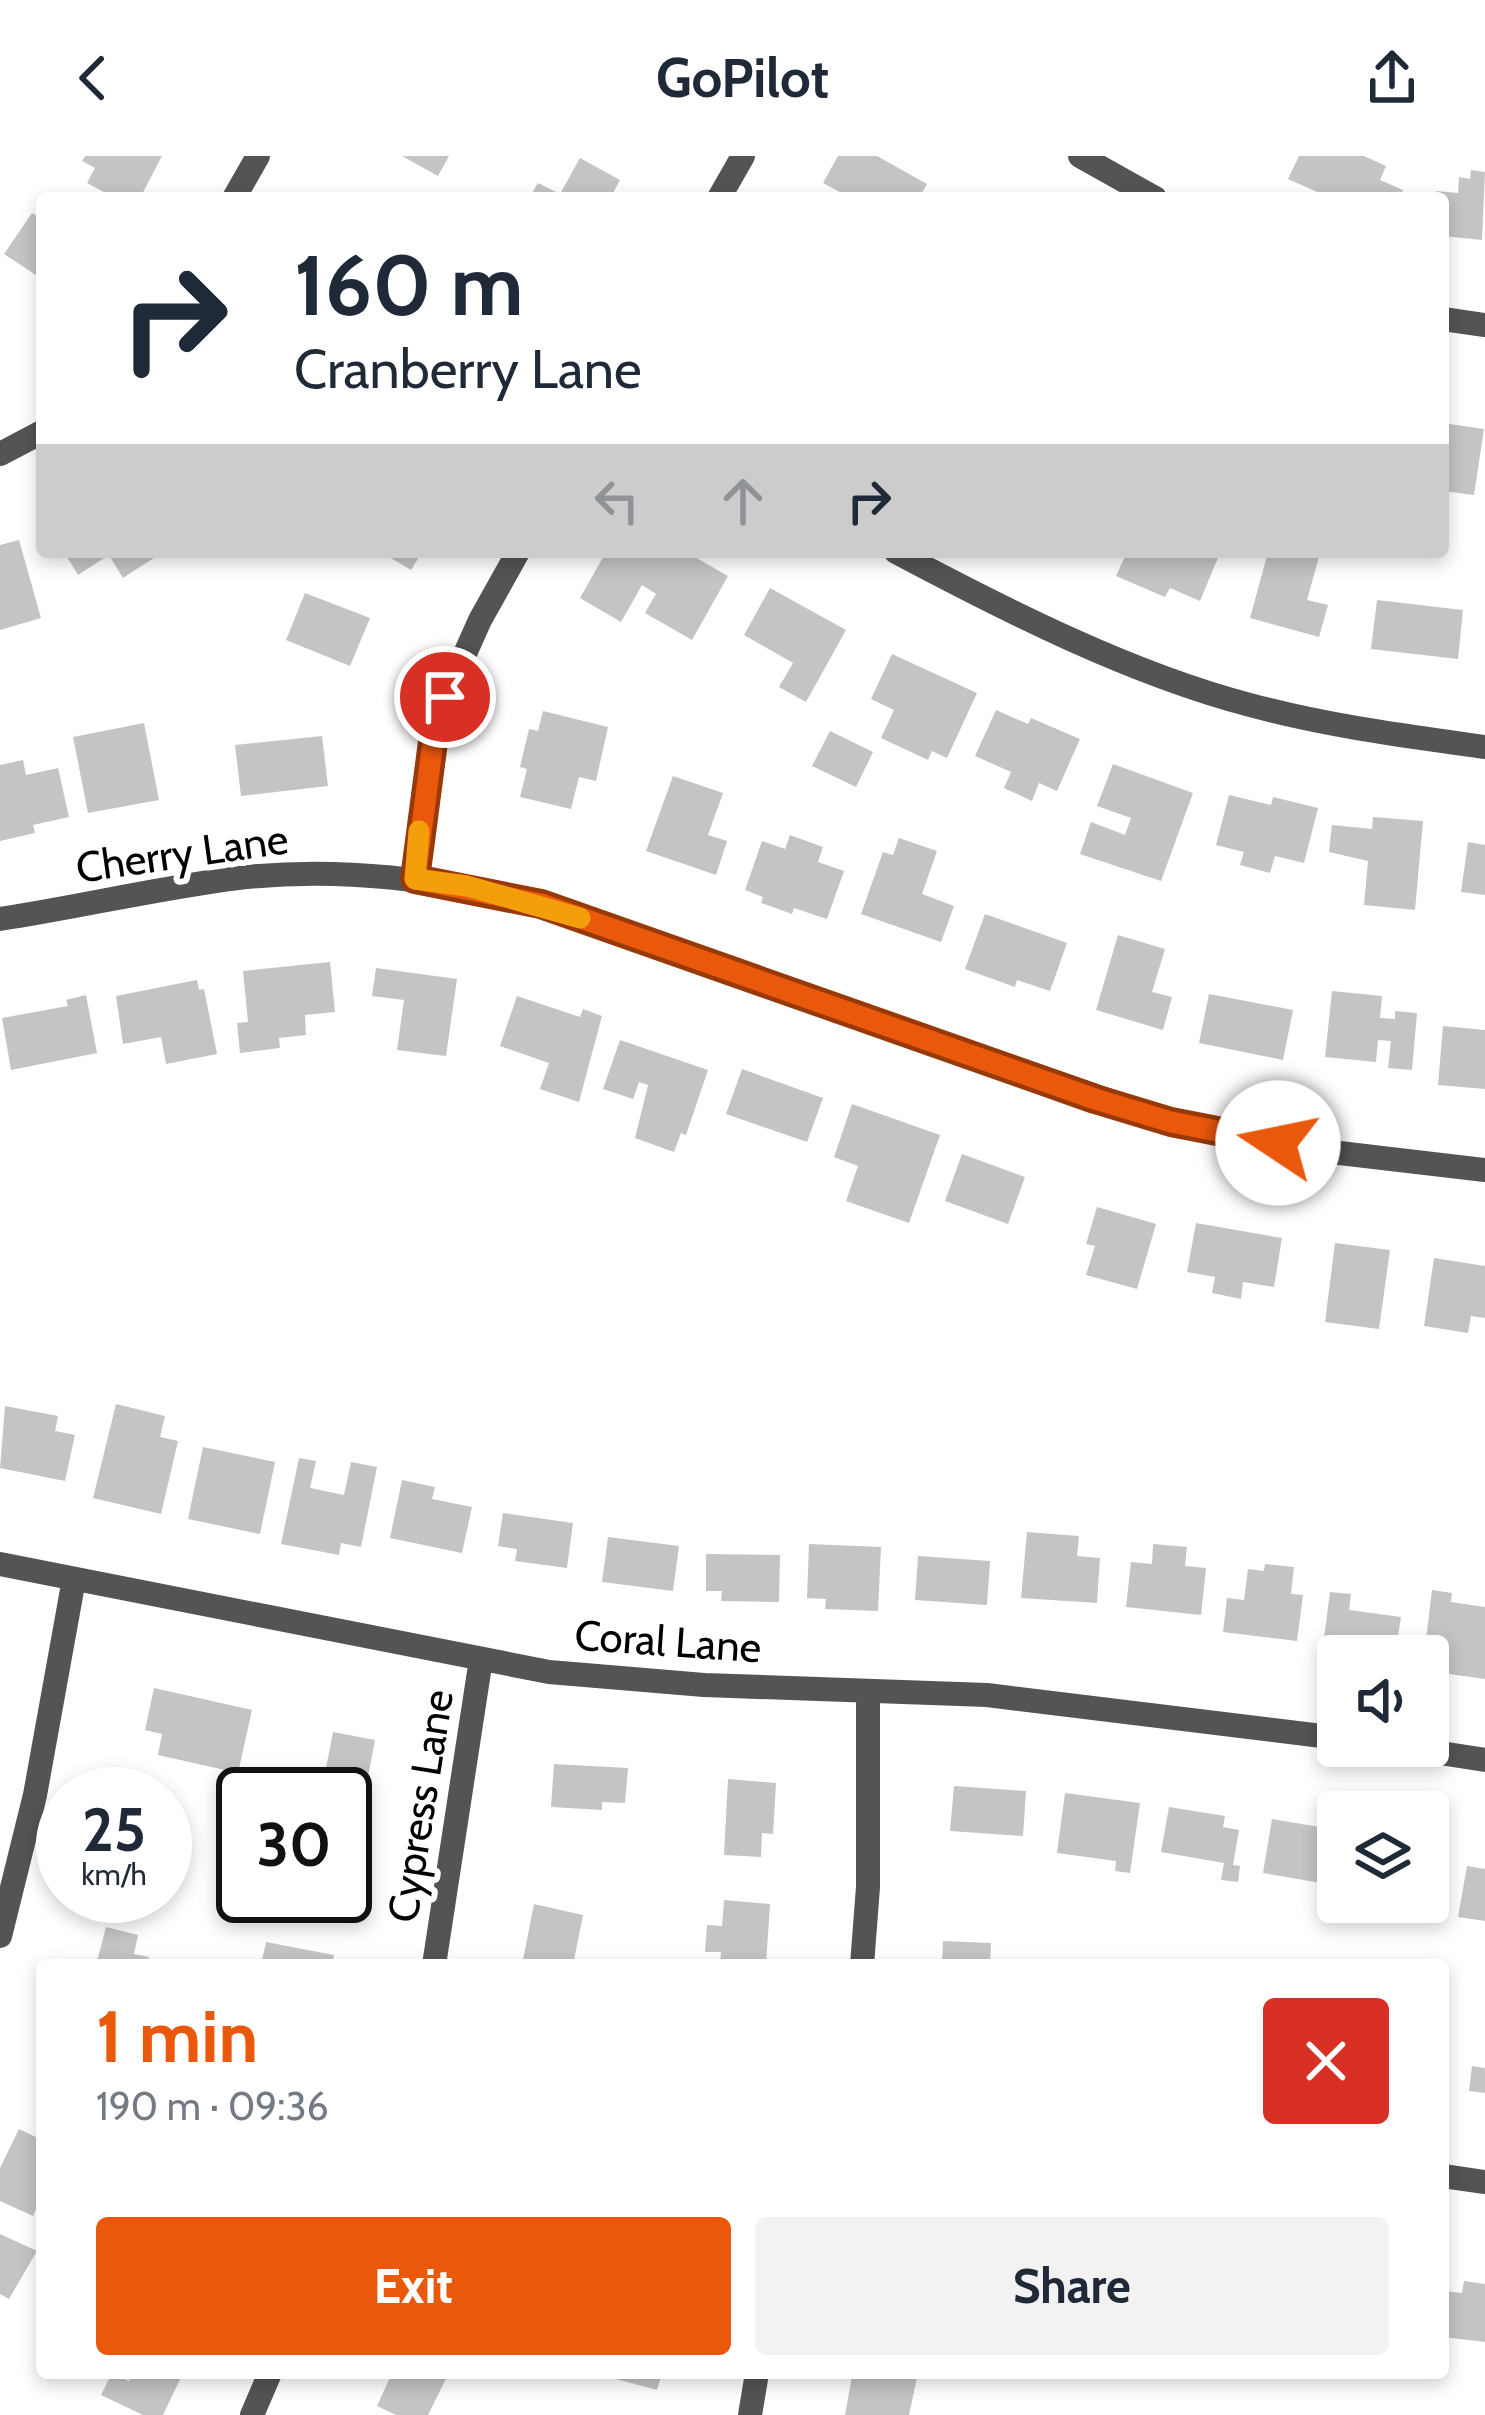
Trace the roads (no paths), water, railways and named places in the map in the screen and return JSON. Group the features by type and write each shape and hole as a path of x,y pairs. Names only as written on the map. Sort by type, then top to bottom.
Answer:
{"street":[{"path":"237,192 258,156"},
{"path":"722,192 743,156"},
{"path":"1080,156 1144,192"},
{"path":"1449,320 1485,325"},
{"path":"0,454 36,435"},
{"path":"415,879 436,719 480,620 515,558"},
{"path":"909,558 1179,683 1358,730 1485,747"},
{"name":"Cherry Lane","path":"0,919 236,878 314,873 415,879 541,904 1171,1122 1314,1150 1485,1170"},
{"name":"Coral Lane","path":"0,1564 549,1672 704,1685 1075,1703 1317,1735"},
{"path":"0,1936 35,1795 74,1579"},
{"name":"Cypress Lane","path":"435,1959 481,1660"},
{"path":"862,1959 868,1887 868,1691"},
{"path":"1449,1754 1485,1760"},
{"path":"1449,2177 1485,2182"},
{"path":"253,2415 268,2379"},
{"path":"750,2415 756,2379"}]}
